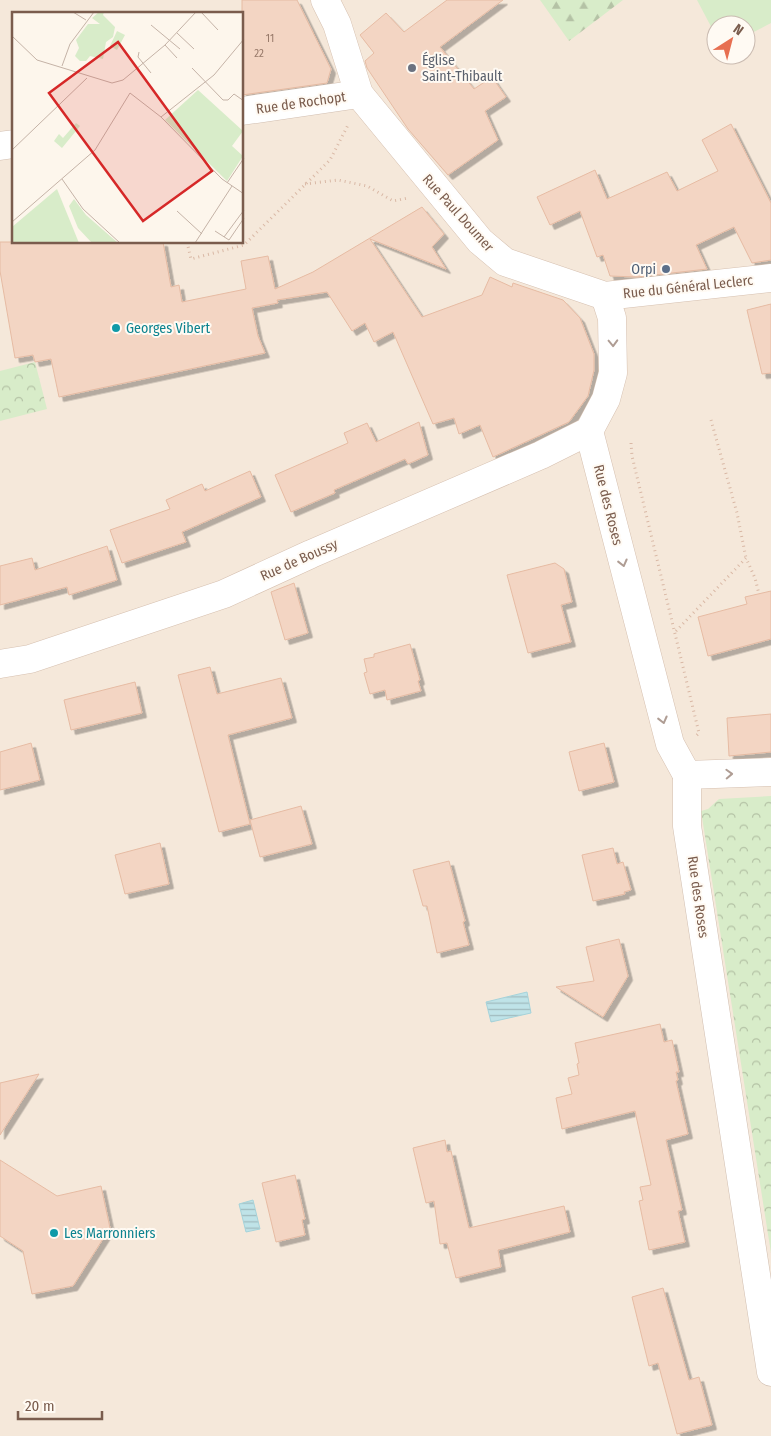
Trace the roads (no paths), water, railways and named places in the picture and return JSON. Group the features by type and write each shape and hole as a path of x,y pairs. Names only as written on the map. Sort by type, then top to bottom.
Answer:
{"street":[{"name":"Rue Paul Doumer","path":"325,0 337,24 364,102 480,241 505,262 605,296"},
{"name":"Rue de Rochopt","path":"244,111 364,102"},
{"name":"Rue du Général Leclerc","path":"605,296 771,278"},
{"path":"589,431 606,399 614,372 612,318 605,296"},
{"name":"Rue de Boussy","path":"0,664 30,660 224,594 311,554 541,455 589,431"},
{"name":"Rue des Roses","path":"589,431 670,744 687,775 687,826 771,1372"},
{"path":"687,775 771,772"}],"water":[{"path":"527,992 531,1013 491,1022 486,1002"},
{"path":"253,1200 260,1229 246,1232 239,1204"}],"place":[{"name":"Église Saint-Thibault","path":"412,68"},
{"name":"Orpi","path":"666,269"},
{"name":"Georges Vibert","path":"116,328"},
{"name":"Les Marronniers","path":"54,1233"}]}
